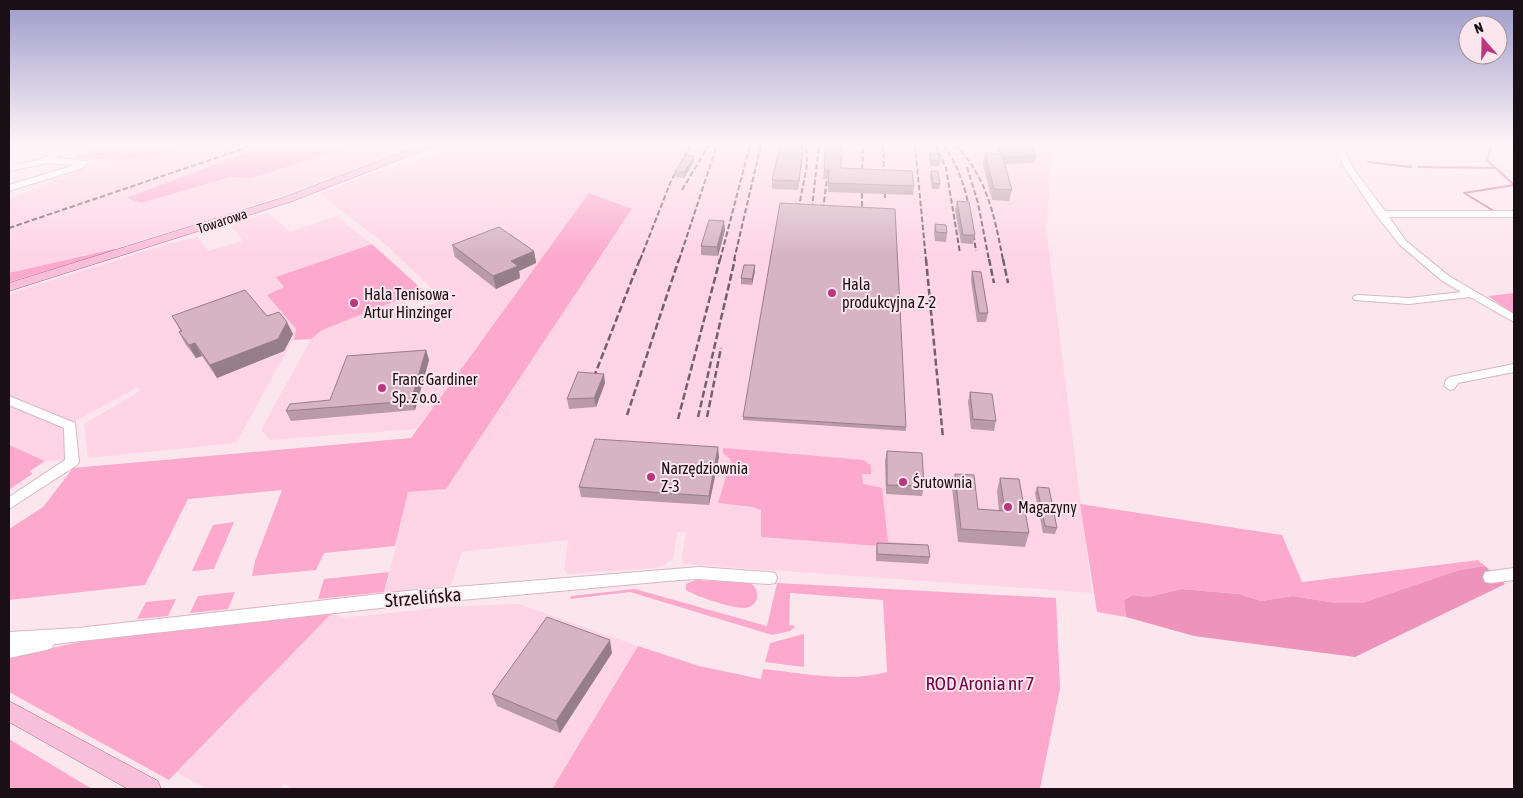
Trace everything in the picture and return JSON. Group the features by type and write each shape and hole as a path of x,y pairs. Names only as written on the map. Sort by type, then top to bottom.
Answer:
{"main road":[{"name":"Towarowa","path":"9,288 286,200 333,182"},
{"path":"9,711 150,789"}],"street":[{"path":"9,188 28,182"},
{"path":"1358,182 1402,243 1422,261 1471,294 1514,319"},
{"path":"1380,214 1514,214"},
{"path":"1358,298 1416,300 1471,294"},
{"path":"1450,386 1450,383 1454,380 1514,368"},
{"path":"9,400 70,426 72,462 9,504"},
{"name":"Strzelińska","path":"9,638 78,636 407,598 678,574 699,573 769,578"},
{"path":"1490,577 1514,574"},
{"name":"Strzelińska","path":"9,652 78,636"}],"shaded area":[{"path":"50,182 320,182 114,249 9,273 9,199"},
{"path":"349,182 1050,182 1046,228 1092,593 683,564 682,555 686,532 677,532 673,560 668,561 665,565 653,568 568,574 564,570 568,540 462,552 451,585 385,593 408,492 446,489 632,210 589,193 417,429 270,440 261,430 311,339 321,330 401,298 412,311 444,300 385,244 320,194"},
{"path":"267,213 290,232 336,216 372,244 276,277 285,287 267,295 296,329 296,335 236,443 88,458 84,424 140,391 138,387 63,428 65,460 45,461 9,445 9,294 164,245 197,237 208,251 243,241 231,226"},
{"path":"1485,566 1505,584 1355,657 1194,636 1126,617 1124,600 1132,595 1148,597 1181,589 1239,594 1261,601 1293,596 1336,603 1362,603 1459,570"},
{"path":"519,604 638,646 552,789 293,789 284,784 280,789 207,789 177,773 332,613 344,618 444,607"}],"green space":[{"path":"168,182 212,182 141,203 127,198"},
{"path":"589,193 632,209 446,489 408,492 395,546 324,553 316,570 252,576 255,561 282,490 188,499 145,585 9,600 9,529 43,507 73,468 411,438"},
{"path":"372,244 423,290 322,330 311,339 294,340 296,329 267,295 284,287 276,277"},
{"path":"115,250 9,282 9,273"},
{"path":"1514,293 1514,314 1488,296"},
{"path":"9,445 45,461 30,471 32,474 9,490"},
{"path":"723,448 864,460 871,466 871,474 862,474 863,484 882,488 888,542 917,544 918,549 761,537 761,510 753,507 718,503 731,460 723,453"},
{"path":"1080,504 1282,535 1302,582 1478,560 1485,566 1459,570 1362,603 1336,603 1293,596 1261,601 1239,594 1181,589 1148,597 1131,595 1124,600 1126,617 1097,612"},
{"path":"234,522 214,569 192,571 213,525"},
{"path":"389,572 384,592 318,599 324,579"},
{"path":"696,580 750,583 756,590 757,599 752,606 747,608 729,606 686,590 686,584"},
{"name":"ROD Aronia nr 7","path":"777,583 1056,598 1060,688 1040,789 552,789 638,646 699,666 761,679 763,669 841,677 857,677 887,672 883,600 790,593 789,625 796,626 790,631 772,635 630,592 570,599 571,596 635,589 767,626"},
{"path":"235,592 228,609 190,613 198,596"},
{"path":"176,599 168,616 137,619 146,602"},
{"path":"332,613 169,780 9,692 9,657 85,641"},
{"path":"804,634 804,667 765,662 770,643"},
{"path":"9,739 92,789 9,789"}],"building":[{"path":"913,182 914,186 828,183"},
{"path":"992,182 1010,182 1012,190 994,189"},
{"path":"957,201 969,202 975,235 963,235"},
{"name":"Hala produkcyjna Z-2","path":"780,203 895,209 906,427 743,417"},
{"path":"709,220 724,221 717,247 701,246"},
{"path":"935,224 946,225 947,233 936,232"},
{"path":"499,227 534,251 511,261 518,266 493,276 452,245"},
{"path":"744,265 755,265 752,279 741,278"},
{"path":"972,271 981,272 988,313 979,313"},
{"path":"245,290 267,316 279,312 287,322 278,339 210,365 195,343 189,345 179,332 182,331 172,316"},
{"name":"Franc Gardiner Sp. z o.o.","path":"426,350 411,401 286,411 290,404 330,400 347,356"},
{"path":"578,372 604,374 594,398 567,399"},
{"path":"970,392 992,394 996,421 973,419"},
{"name":"Narzędziownia Z-3","path":"595,439 718,447 709,496 579,487"},
{"name":"Śrutownia","path":"887,451 922,453 924,486 887,485"},
{"path":"955,474 974,475 978,509 1005,511 1000,478 1019,479 1029,533 961,529"},
{"path":"1037,487 1049,488 1057,528 1045,526"},
{"path":"877,543 928,545 930,557 877,554"},
{"path":"547,617 610,640 556,721 492,694"}],"waterway":[{"path":"1494,211 1464,193 1514,185 1511,182"}],"railway":[{"path":"9,228 144,182"},
{"path":"640,260 671,182"},
{"path":"682,190 687,182"},
{"path":"679,260 705,182"},
{"path":"720,260 740,182"},
{"path":"734,260 752,182"},
{"path":"797,217 804,182"},
{"path":"811,217 815,182"},
{"path":"822,218 827,182"},
{"path":"884,182 885,198"},
{"path":"919,182 926,260"},
{"path":"948,182 960,253"},
{"path":"962,182 976,251"},
{"path":"972,182 978,203 989,260"},
{"path":"981,182 993,213 1003,260"},
{"path":"862,193 862,221"},
{"path":"590,387 640,259"},
{"path":"627,415 679,259"},
{"path":"678,419 720,259"},
{"path":"698,417 735,259"},
{"path":"926,259 943,438"},
{"path":"989,259 994,283"},
{"path":"1003,259 1008,283"},
{"path":"707,417 721,348"}],"place":[{"name":"Hala produkcyjna Z-2","path":"832,293"},
{"name":"Hala Tenisowa - Artur Hinzinger","path":"354,303"},
{"name":"Franc Gardiner Sp. z o.o.","path":"382,388"},
{"name":"Narzędziownia Z-3","path":"651,477"},
{"name":"Śrutownia","path":"903,482"},
{"name":"Magazyny","path":"1008,507"}]}
